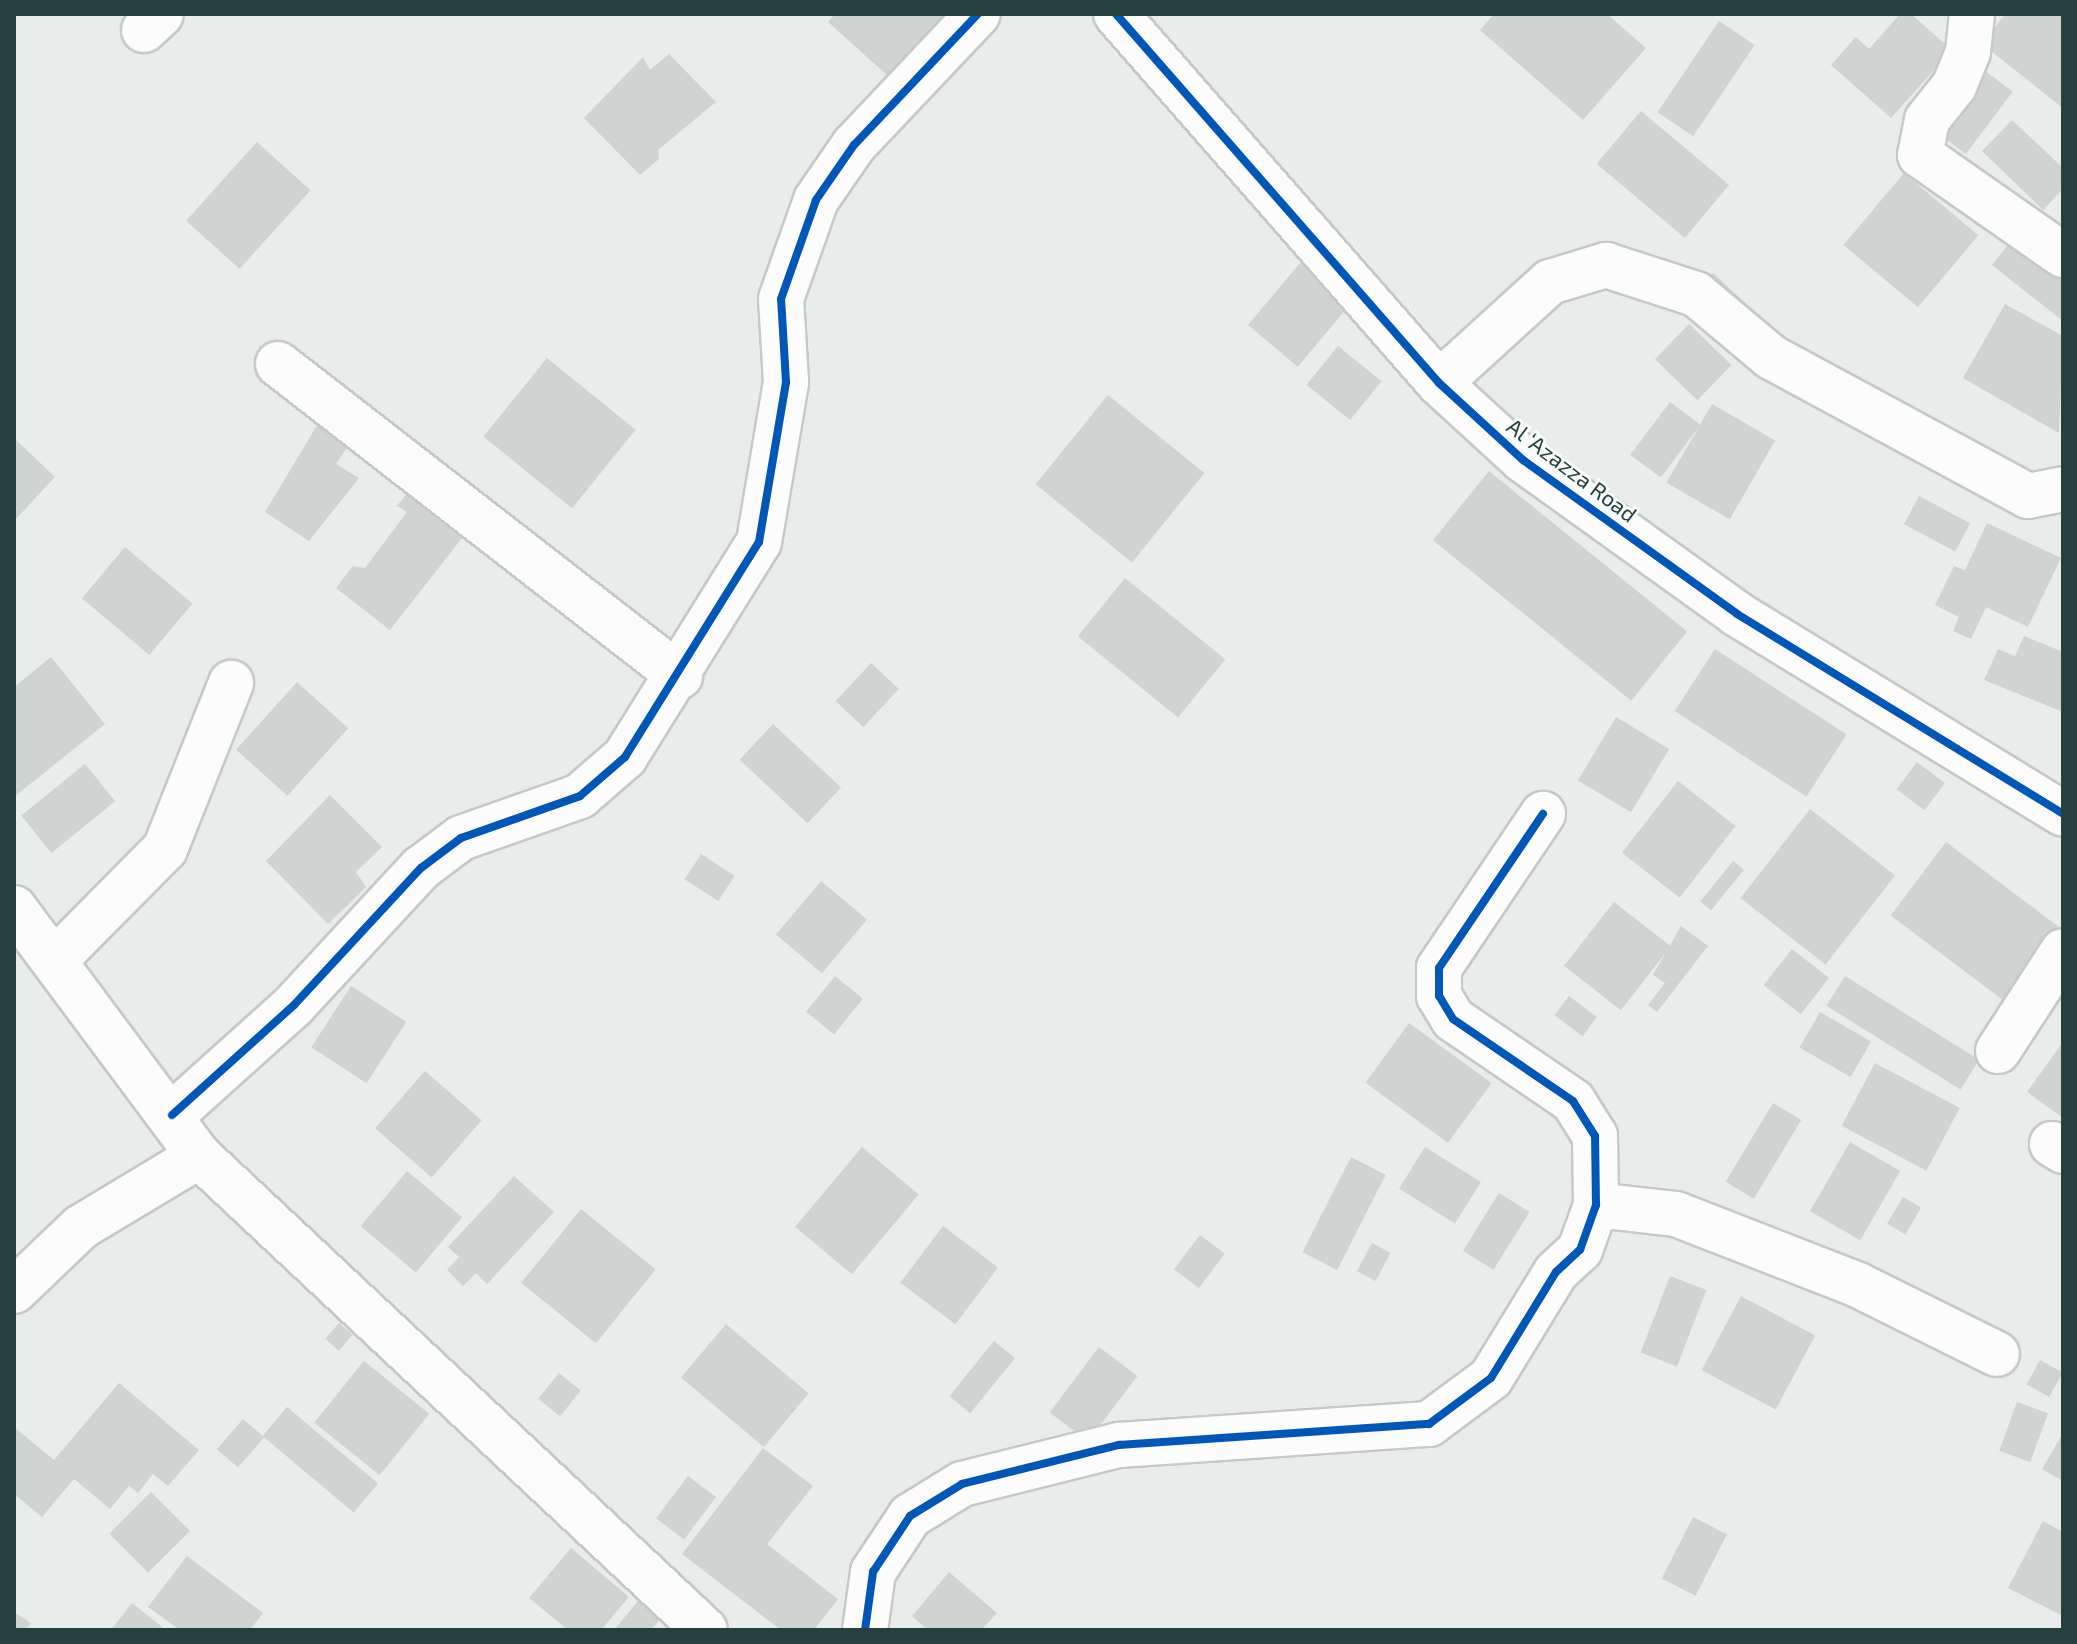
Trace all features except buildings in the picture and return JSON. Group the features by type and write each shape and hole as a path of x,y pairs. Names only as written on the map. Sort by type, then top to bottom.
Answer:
{"street":[{"path":"172,1115 294,1005 421,868 461,838 580,796 625,757 680,676 759,542 786,382 781,299 804,225 854,145 978,14"},
{"name":"Al ‘Azazza Road","path":"1116,14 1439,383 1523,460 1737,614 2063,814"},
{"path":"1972,14 1968,52 1954,86 1927,120 1920,155 2063,255"},
{"path":"1439,383 1550,282 1606,265 1696,294 1771,357 2028,496 2063,489"},
{"path":"278,364 680,676"},
{"path":"54,961 165,849 231,683"},
{"path":"865,1630 873,1572 910,1516 962,1484 1119,1445 1429,1424 1491,1378 1556,1272 1580,1250 1596,1205 1595,1136 1573,1101 1453,1019 1439,996 1439,968 1543,814"},
{"path":"14,908 172,1115 199,1156 705,1630"},
{"path":"1998,1051 2063,951"},
{"path":"14,1291 81,1227 199,1156"},
{"path":"1596,1205 1676,1214 1858,1285 1997,1354"}],"cycle path":[{"path":"172,1115 294,1005 421,868 461,838 580,796 625,757 759,542 786,382 781,299 816,200 854,145 978,14"},
{"path":"1116,14 1439,383 1523,460 1737,614 2063,814"},
{"path":"865,1630 873,1572 910,1516 962,1484 1119,1445 1429,1424 1491,1378 1556,1272 1580,1250 1596,1205 1595,1136 1573,1101 1453,1019 1439,996 1439,968 1543,814"}]}
